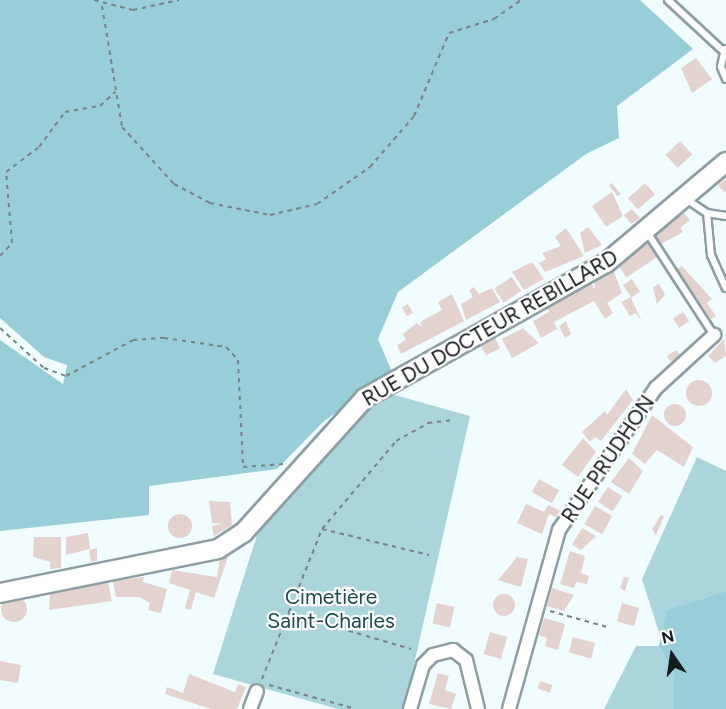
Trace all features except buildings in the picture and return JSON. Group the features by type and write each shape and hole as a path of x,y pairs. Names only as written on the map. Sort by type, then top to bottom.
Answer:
{"main road":[{"name":"RUE DU DOCTEUR REBILLARD","path":"0,593 218,549 243,533 298,468 365,398 584,276 647,232 726,162"}],"street":[{"name":"RUE PRUDHON","path":"509,709 559,530 656,388 714,335"},
{"path":"410,709 423,665 433,655 453,650 466,660 478,709"},
{"path":"249,709 257,691"}],"lane":[{"path":"668,0 724,50 726,79"},
{"path":"685,198 707,213 726,216"},
{"path":"707,213 711,255 726,288"},
{"path":"647,232 714,335"}],"path":[{"path":"94,0 102,6 133,10 179,0"},
{"path":"102,6 122,128 174,184 210,203 270,215 317,204 370,167 414,116 449,33 494,19 521,0"},
{"path":"0,256 12,243 6,172 39,147 65,112 100,106 115,91"},
{"path":"0,328 44,368 66,376 133,340 165,338 226,347 238,360 243,467 278,462 298,468"},
{"path":"356,709 261,682 322,529 396,441 428,423 453,420"},
{"path":"322,529 429,555"},
{"path":"538,607 611,628"},
{"path":"288,613 411,649"}],"green space":[{"name":"Cimetière Saint-Charles","path":"384,392 470,416 404,709 338,709 213,674 257,535 285,493"},
{"path":"697,457 726,471 726,591 668,610 661,639 642,579"},
{"path":"636,646 659,646 674,674 674,709 604,709"}],"shaded area":[{"path":"0,0 640,0 693,49 617,106 619,138 586,154 398,292 378,339 392,372 323,422 277,469 149,486 149,515 0,531 0,340 63,384 67,365 44,357 0,318"},
{"path":"726,591 726,709 674,709 674,674 659,646 667,610"}]}
